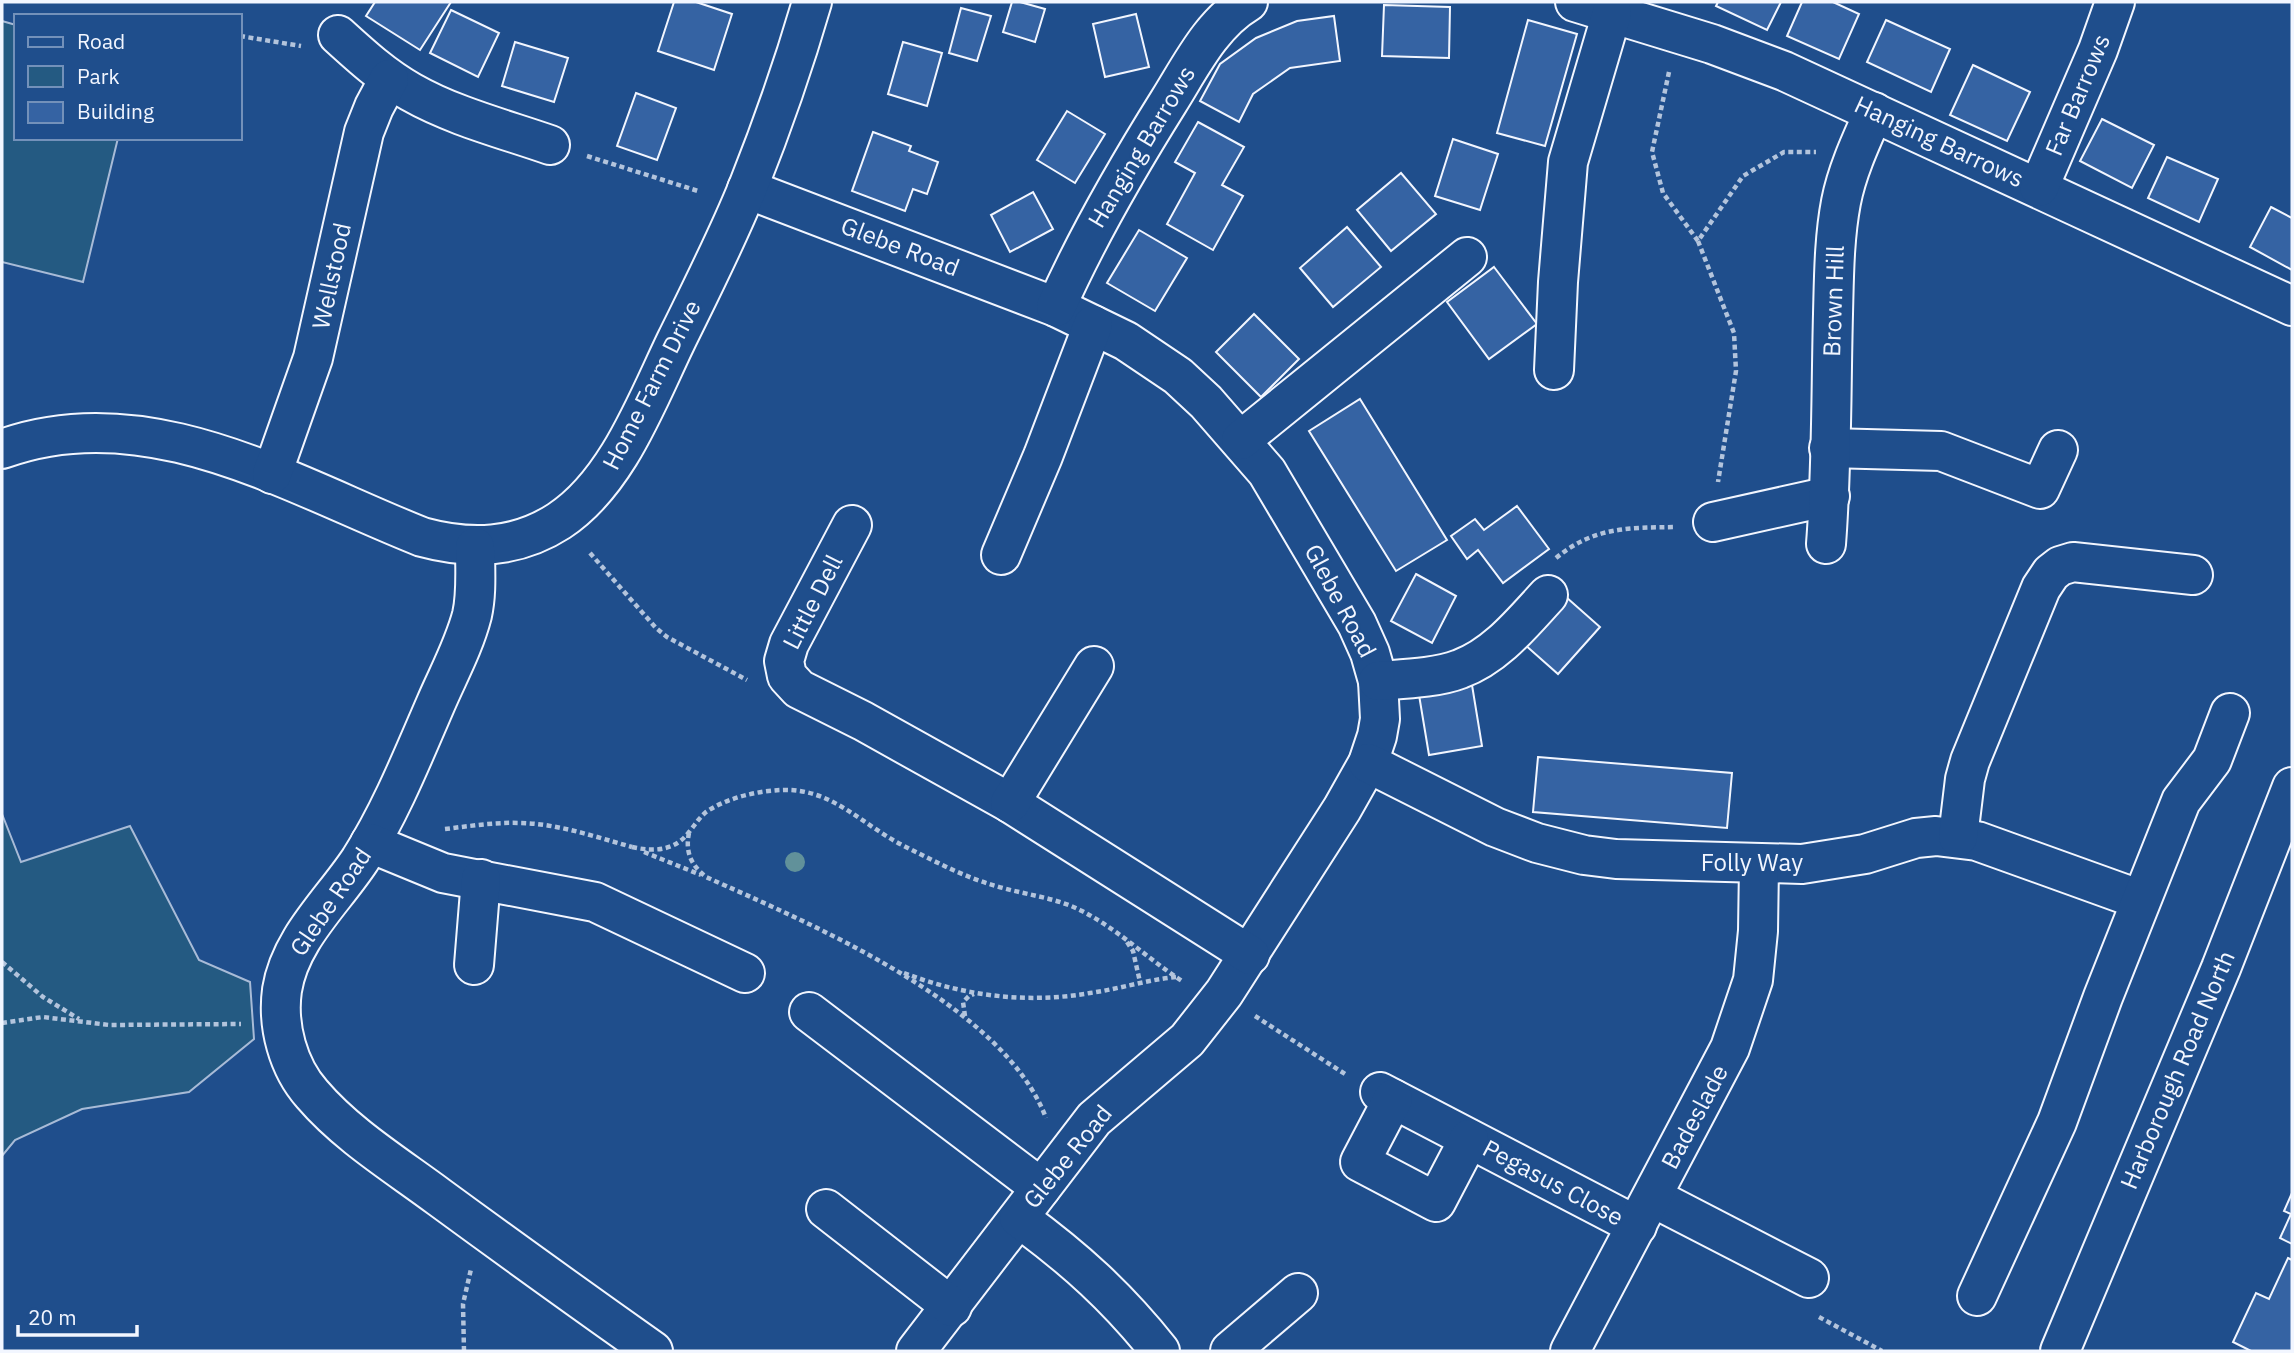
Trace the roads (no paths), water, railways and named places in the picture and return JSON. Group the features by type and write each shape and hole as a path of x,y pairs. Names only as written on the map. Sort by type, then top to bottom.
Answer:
{"main road":[{"name":"Home Farm Drive","path":"2,449 52,437 87,433 131,433 163,438 198,448 272,474 422,537 449,545 475,547 520,540 540,531 568,514 601,483 621,451 747,189 784,90 812,2"},
{"name":"Hanging Barrows","path":"1575,2 1678,33 1784,71 2292,306"},
{"name":"Far Barrows","path":"2039,187 2098,50 2115,2"},
{"name":"Hanging Barrows","path":"1056,307 1089,235 1142,143 1232,4"},
{"path":"1554,370 1568,162 1612,13"},
{"path":"322,41 447,110 533,139"},
{"name":"Wellstood","path":"272,474 313,358 364,132 389,79"},
{"name":"Brown Hill","path":"1826,544 1830,496 1829,448 1836,238 1841,200 1853,160 1874,112"},
{"name":"Glebe Road","path":"747,189 1056,307 1126,341 1178,376 1206,402 1267,472 1357,624 1370,653 1378,681 1378,728 1368,763 1250,955 1187,1040 1094,1119 916,1351"},
{"path":"1241,440 1467,257"},
{"path":"1001,555 1043,456 1093,325"},
{"path":"1829,448 1941,451 2040,489 2058,450"},
{"path":"1713,522 1830,496"},
{"name":"Little Dell","path":"852,525 789,644 784,661 787,676 799,689 863,721 1010,803"},
{"name":"Glebe Road","path":"475,547 475,593 466,634 400,784 370,843 314,920 296,951 282,990 282,1023 289,1055 298,1074 322,1106 375,1150 653,1351"},
{"path":"1958,837 1965,779 1970,761 2030,612 2051,573 2060,566 2073,562 2193,575"},
{"path":"1378,681 1409,679 1458,670 1481,659 1513,633 1548,595"},
{"path":"1094,666 1010,803 1250,955"},
{"path":"1978,1296 2057,1122 2103,997 2181,801 2212,760 2230,713"},
{"name":"Folly Way","path":"1368,763 1495,827 1536,843 1584,855 1616,859 1759,864 1828,861 1866,854 1916,838 1958,837 1987,844 2141,900"},
{"name":"Harborough Road North","path":"2060,1351 2221,968 2292,787"},
{"path":"370,843 443,873 595,902 745,973"},
{"name":"Badeslade","path":"1570,1351 1730,1048 1745,1010 1756,958 1759,864"},
{"path":"474,965 481,879"},
{"path":"809,1012 1030,1203 1160,1351"},
{"name":"Pegasus Close","path":"1469,1139 1436,1202 1360,1162 1386,1096 1469,1139 1809,1278"},
{"path":"826,1209 952,1307"},
{"path":"1230,1351 1298,1293"}]}
